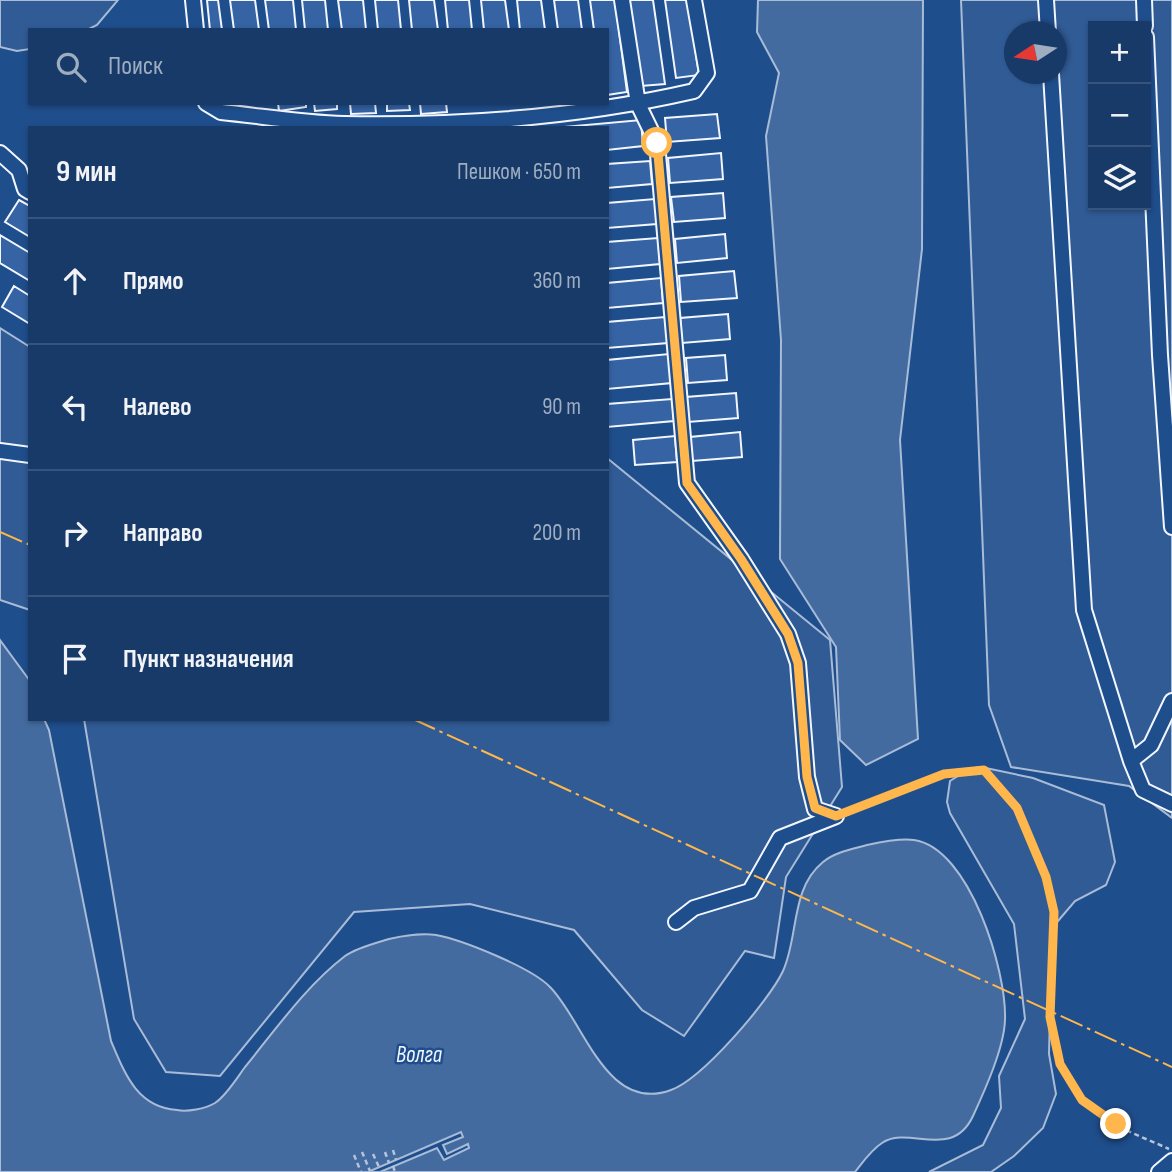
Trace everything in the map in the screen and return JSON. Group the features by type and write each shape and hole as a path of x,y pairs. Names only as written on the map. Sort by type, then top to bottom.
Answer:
{"street":[{"path":"193,0 196,28"},
{"path":"622,0 638,104 657,143 687,483 741,559 788,634 798,663 807,777 815,808 836,816"},
{"path":"209,105 221,113 341,124 449,125 638,104 694,91 707,73 694,0"},
{"path":"1046,0 1047,21"},
{"path":"1144,0 1145,21"},
{"path":"1052,84 1084,610 1130,761 1143,790 1172,804"},
{"path":"1148,84 1160,355 1172,527"},
{"path":"0,153 19,170 28,190"},
{"path":"0,451 28,455"},
{"path":"1130,761 1151,745 1172,701"},
{"path":"676,922 694,908 750,891 780,838 836,816"},
{"path":"1159,1172 1172,1161"}],"path":[{"path":"836,816 944,774 984,770 1017,808 1046,877 1054,912 1050,1017 1060,1064 1082,1100 1116,1124 1172,1151"},
{"path":"393,1150 396,1160"},
{"path":"362,1152 370,1171"},
{"path":"385,1152 395,1172"},
{"path":"373,1154 379,1167"},
{"path":"354,1155 360,1172"}],"shaded area":[{"path":"0,0 118,0 97,25 91,28 28,28 28,49 17,51 0,47"},
{"path":"961,0 1172,0 1172,818 1129,786 1011,767 989,705"},
{"path":"0,328 28,346 28,609 0,600"},
{"path":"609,460 830,640 842,787 786,877 774,958 745,951 684,1036 642,1010 574,930 470,904 354,912 220,1076 166,1072 134,1019 84,721 609,721"},
{"path":"981,767 1033,778 1104,805 1115,862 1106,885 1075,901 1052,928 1049,1054 1056,1094 1043,1128 1014,1156 991,1172 929,1172 983,1145 1001,1108 999,1076 1025,1019 1014,924 950,813 947,802 950,781 969,769"}],"water":[{"path":"758,0 923,0 922,249 900,440 918,739 866,765 840,740 836,647 780,559 781,340 766,136 779,73 757,32"},
{"name":"Волга","path":"0,640 28,678 28,721 45,721 49,730 111,1041 134,1087 142,1096 163,1108 186,1111 219,1100 304,994 345,956 389,939 425,934 448,938 479,949 541,980 562,1002 613,1077 629,1089 649,1094 671,1090 700,1071 764,1001 783,971 800,899 812,873 823,862 844,851 878,843 914,840 934,848 952,865 968,888 981,915 1000,973 1004,999 1004,1031 993,1069 973,1116 964,1129 954,1137 942,1140 905,1138 882,1143 855,1172 0,1172"}],"pier":[{"path":"461,1132 463,1137 443,1145 447,1154 468,1144 469,1148 444,1160 437,1148 380,1172 368,1172"}],"building":[{"path":"207,0 218,0 222,28 210,28"},
{"path":"230,0 255,0 259,28 234,28"},
{"path":"265,0 293,0 296,28 269,28"},
{"path":"302,0 325,0 328,28 305,28"},
{"path":"338,0 363,0 366,28 342,28"},
{"path":"375,0 398,0 401,28 378,28"},
{"path":"409,0 434,0 438,28 412,28"},
{"path":"445,0 469,0 472,28 448,28"},
{"path":"481,0 505,0 509,28 484,28"},
{"path":"517,0 541,0 545,28 520,28"},
{"path":"554,0 578,0 582,28 558,28"},
{"path":"590,0 615,0 627,92 609,95 609,28 594,28"},
{"path":"628,0 653,0 665,84 641,86"},
{"path":"665,0 688,0 699,75 676,78"},
{"path":"278,105 306,105 306,107 279,111"},
{"path":"314,105 337,105 337,109 315,111"},
{"path":"350,105 375,105 376,113 351,114"},
{"path":"387,105 409,105 410,110 387,111"},
{"path":"420,105 446,105 447,112 421,114"},
{"path":"717,114 720,138 667,142 665,118"},
{"path":"641,120 643,146 609,150 609,126 575,126"},
{"path":"721,153 723,179 670,183 668,158"},
{"path":"650,161 652,184 609,188 609,164"},
{"path":"723,193 725,218 674,222 671,197"},
{"path":"655,199 657,224 609,228 609,203"},
{"path":"19,200 28,205 28,236 5,222"},
{"path":"725,234 727,258 677,263 675,239"},
{"path":"0,235 28,252 28,280 0,263"},
{"path":"658,238 660,264 609,269 609,242"},
{"path":"734,271 737,298 681,302 679,276"},
{"path":"661,278 663,303 609,308 609,283"},
{"path":"14,286 28,295 28,323 2,307"},
{"path":"728,314 730,339 682,343 680,318"},
{"path":"665,317 668,343 609,348 609,322"},
{"path":"669,354 672,383 609,389 609,360"},
{"path":"725,355 727,380 688,383 686,358"},
{"path":"736,393 738,418 688,422 686,397"},
{"path":"672,399 674,421 609,427 609,404"},
{"path":"740,432 742,457 692,461 690,437"},
{"path":"675,436 677,462 635,465 633,440"}],"power":[{"path":"0,532 28,544"},
{"path":"417,721 1172,1067"}],"route":[{"path":"657,143 687,483 741,559 788,634 798,663 807,777 815,808 836,816 944,774 984,770 1017,808 1046,877 1054,912 1050,1017 1060,1064 1082,1100 1116,1124"}]}
